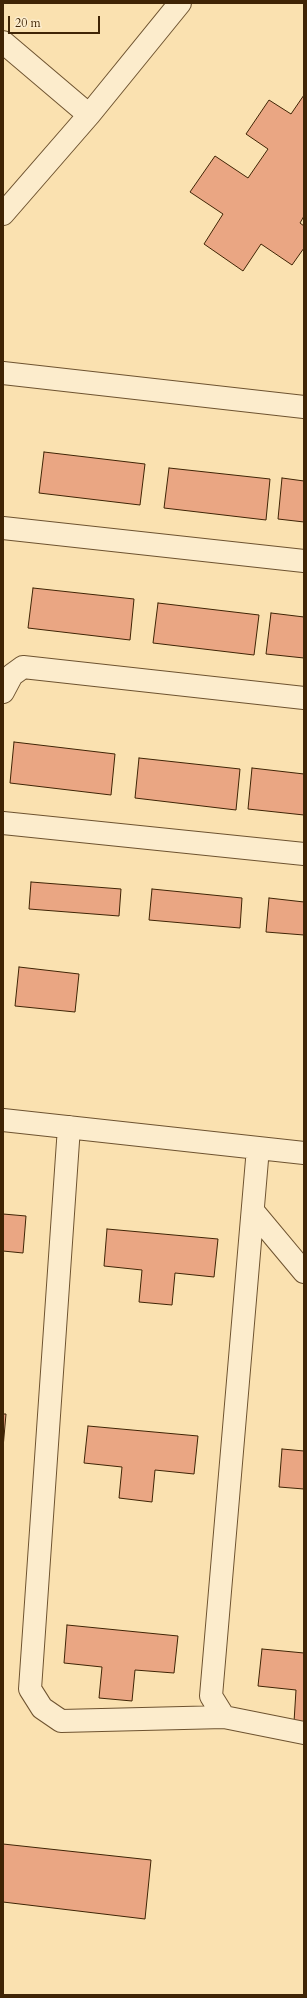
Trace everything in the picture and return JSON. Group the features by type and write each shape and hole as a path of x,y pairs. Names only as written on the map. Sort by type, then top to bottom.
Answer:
{"street":[{"path":"3,214 89,115 180,3"},
{"path":"3,42 89,115"},
{"path":"3,373 304,407"},
{"path":"3,528 304,561"},
{"path":"3,692 12,676 23,667 304,698"},
{"path":"3,823 304,854"},
{"path":"3,1120 304,1153"},
{"path":"69,1128 30,1689 42,1708 61,1722 224,1717 304,1733"},
{"path":"224,1717 212,1696 258,1148"},
{"path":"253,1211 304,1272"}],"building":[{"path":"304,95 304,216 300,223 304,226 304,248 292,265 261,244 243,271 204,244 223,214 190,192 215,156 248,178 268,149 246,134 269,100 291,114"},
{"path":"44,452 145,464 140,505 39,493"},
{"path":"169,468 270,479 266,520 164,508"},
{"path":"282,478 304,481 304,522 278,519"},
{"path":"33,588 134,599 130,640 28,628"},
{"path":"158,603 259,615 254,655 153,643"},
{"path":"271,613 304,617 304,658 266,654"},
{"path":"14,742 115,754 111,795 10,783"},
{"path":"139,758 240,769 236,810 135,798"},
{"path":"252,768 304,774 304,815 248,809"},
{"path":"31,882 121,889 119,916 29,909"},
{"path":"152,889 242,898 240,928 149,920"},
{"path":"269,898 304,902 304,935 266,932"},
{"path":"19,967 79,974 75,1012 15,1006"},
{"path":"3,1214 26,1216 23,1253 3,1251"},
{"path":"107,1229 218,1239 214,1277 175,1273 172,1305 139,1302 142,1270 104,1266"},
{"path":"3,1414 6,1414 3,1448"},
{"path":"88,1426 198,1436 194,1474 155,1470 152,1502 119,1498 122,1467 84,1463"},
{"path":"282,1449 304,1451 304,1489 279,1487"},
{"path":"67,1625 178,1636 174,1673 135,1670 132,1701 99,1698 102,1667 64,1663"},
{"path":"262,1649 304,1653 304,1723 294,1722 296,1690 258,1686"},
{"path":"3,1844 151,1860 145,1919 3,1902"}]}
